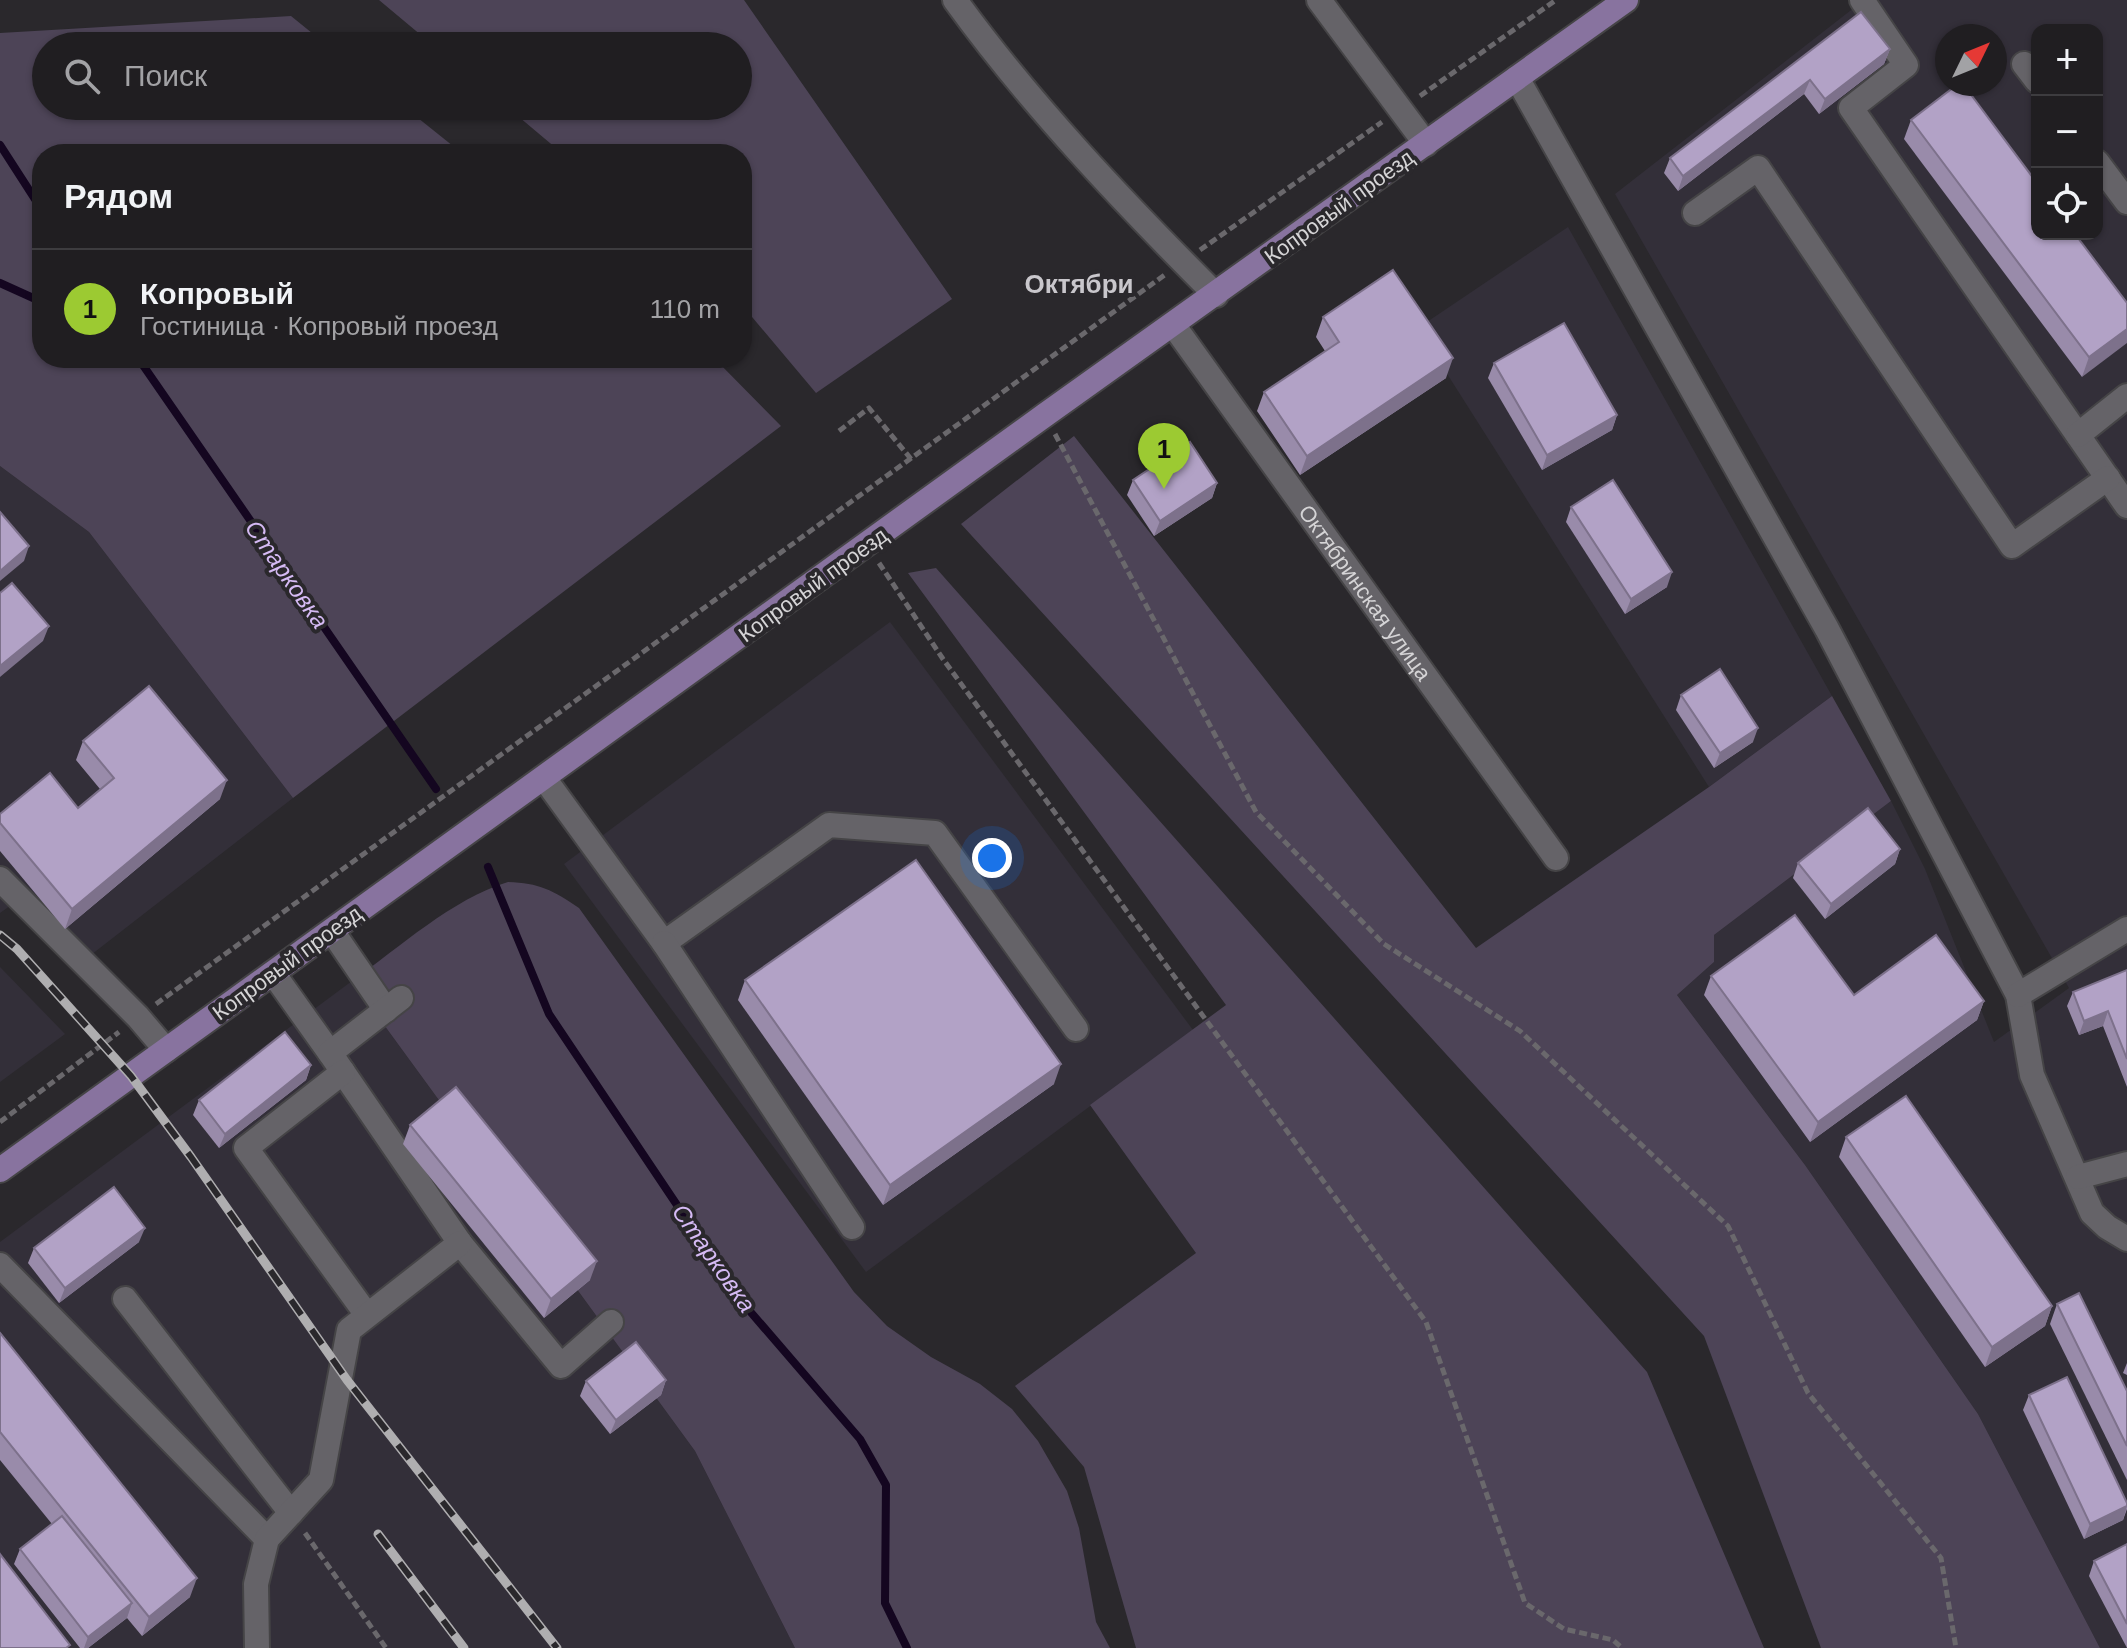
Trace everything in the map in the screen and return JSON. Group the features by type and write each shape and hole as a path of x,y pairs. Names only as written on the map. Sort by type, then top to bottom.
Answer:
{"main road":[{"name":"Копровый проезд","path":"0,1170 1045,415 1174,326 1626,0"}],"street":[{"path":"955,0 997,58 1216,295"},
{"path":"1319,0 1426,144"},
{"path":"1862,0 1906,65 1851,108 2127,506"},
{"path":"1517,78 1827,629 2018,995 2032,1075 2092,1213 2127,1239"},
{"path":"1695,213 1758,168 2012,546 2108,478"},
{"path":"2102,168 2127,202"},
{"name":"Октябринская улица","path":"1174,326 1556,858"},
{"path":"2078,435 2127,396"},
{"path":"544,778 664,943 852,1227"},
{"path":"664,943 829,825 935,833 1076,1029"},
{"path":"0,879 138,1017 166,1050"},
{"path":"2018,995 2127,929"},
{"path":"332,931 394,1004 246,1148 367,1315"},
{"path":"273,973 460,1243 561,1366 611,1322"},
{"path":"2078,1177 2127,1164"},
{"path":"257,1648 256,1584 267,1539 321,1480 349,1330 460,1243"},
{"path":"0,1265 267,1539"},
{"path":"125,1299 291,1513"}],"path":[{"path":"0,1122 138,1017 1183,262 1556,0"},
{"path":"839,431 869,408 911,459"},
{"path":"1045,415 1073,473 1172,651 1256,812 1384,944 1520,1031 1728,1226 1808,1393 1941,1558 1956,1648"},
{"path":"867,546 943,659 1426,1322 1525,1603 1564,1629 1613,1640 1622,1648"},
{"path":"291,1513 386,1648"}],"shaded area":[{"path":"379,0 744,0 952,299 816,393 752,317 752,144 551,144 523,120 752,120 752,32 417,32"},
{"path":"1864,0 2127,0 2127,1648 2100,1648 1978,1414 1805,1165 1677,995 1714,962 1714,935 1891,801 1925,869 1994,1042 2069,988 1615,194"},
{"path":"291,16 311,32 32,32 32,120 420,120 450,144 32,144 32,368 724,368 781,426 293,798 89,532 0,466 0,33"},
{"path":"1568,227 1832,696 1709,787 1418,328"},
{"path":"1074,436 1476,948 1709,787 1832,696 1891,801 1714,935 1714,962 1677,995 1805,1165 1978,1414 2100,1648 1821,1648 1704,1336 961,524"},
{"path":"0,466 89,532 293,798 87,958 28,893 0,913"},
{"path":"936,568 1647,1372 1764,1648 1136,1648 1084,1467 1015,1386 1196,1253 1090,1105 1226,1005 908,573"},
{"path":"890,622 1193,1030 866,1272 564,864"},
{"path":"508,882 545,889 579,908 854,1292 887,1326 931,1357 980,1384 1012,1409 1038,1441 1067,1491 1079,1528 1096,1622 1110,1648 795,1648 695,1451 352,981 447,912"},
{"path":"0,967 65,1034 0,1082"},
{"path":"352,981 695,1451 795,1648 0,1648 0,1242"}],"building":[{"path":"1861,12 1890,49 1825,99 1810,80 1683,176 1670,158"},
{"path":"1942,96 1972,96 2031,175 2031,240 2080,240 2127,303 2127,329 2089,357 1911,120"},
{"path":"1393,270 1453,358 1307,456 1264,392 1339,342 1323,317"},
{"path":"1564,323 1617,415 1547,455 1494,363"},
{"path":"1190,442 1217,483 1160,521 1133,480"},
{"path":"1613,480 1672,572 1631,599 1571,507"},
{"path":"0,512 29,546 0,571"},
{"path":"12,583 49,626 0,666 0,593"},
{"path":"1720,669 1758,728 1720,753 1681,695"},
{"path":"149,686 227,780 72,909 0,823 0,814 50,773 78,808 114,778 83,741"},
{"path":"1868,808 1900,849 1831,904 1798,863"},
{"path":"916,860 1061,1064 890,1185 745,980"},
{"path":"1795,915 1854,995 1936,935 1984,1001 1818,1122 1711,976"},
{"path":"2127,970 2127,1059 2108,1011 2084,1021 2073,992"},
{"path":"285,1032 311,1065 225,1134 199,1100"},
{"path":"456,1087 597,1261 551,1299 410,1125"},
{"path":"1906,1096 2052,1306 1992,1347 1846,1137"},
{"path":"114,1187 145,1228 65,1288 34,1248"},
{"path":"2079,1293 2127,1391 2127,1446 2057,1304"},
{"path":"0,1333 197,1578 149,1617 0,1432"},
{"path":"636,1342 666,1380 616,1420 586,1381"},
{"path":"2067,1377 2127,1503 2127,1506 2090,1524 2029,1395"},
{"path":"62,1516 132,1603 88,1637 20,1549"},
{"path":"2127,1544 2127,1624 2094,1561"},
{"path":"0,1554 70,1645 66,1648 0,1648"}],"waterway":[{"name":"Старковка","path":"0,145 32,195"},
{"path":"0,283 32,297"},
{"name":"Старковка","path":"145,368 436,789"},
{"name":"Старковка","path":"488,867 549,1014 742,1302 860,1439 886,1485 885,1603 907,1648"}],"railway":[{"path":"0,935 17,949 131,1076 347,1380 557,1648"},
{"path":"378,1534 464,1648"}],"place":[{"name":"Копровый","path":"1164,489"}],"district":[{"name":"Октябри","path":"1079,284"}]}
